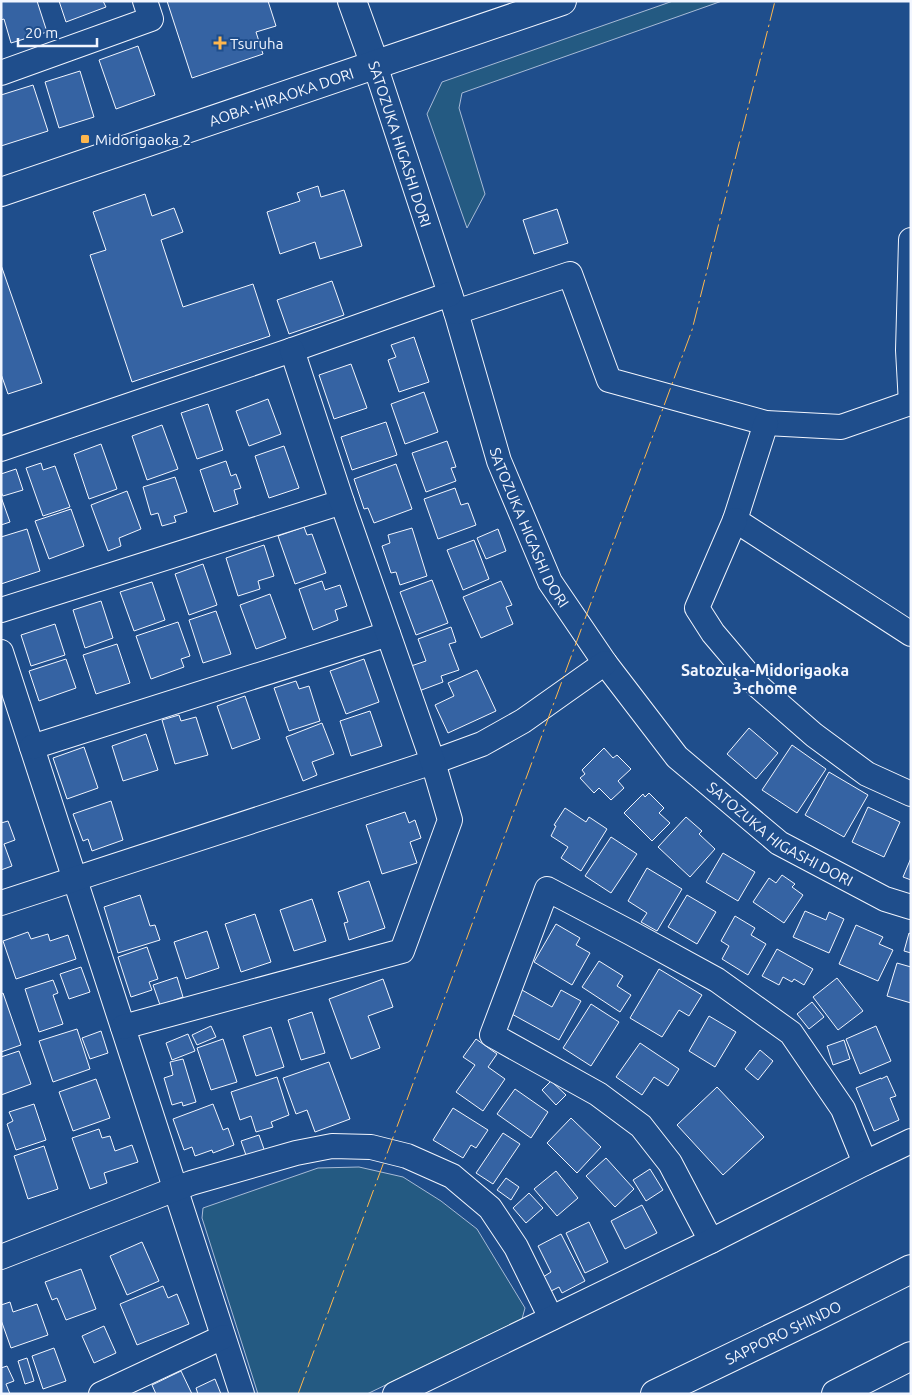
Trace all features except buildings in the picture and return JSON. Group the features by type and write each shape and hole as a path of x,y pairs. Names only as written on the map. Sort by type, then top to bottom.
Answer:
{"main road":[{"name":"SATOZUKA HIGASHI DORI","path":"352,1 375,65"},
{"name":"AOBA･HIRAOKA DORI","path":"1,192 562,1"},
{"name":"SAPPORO SHINDO","path":"655,1394 911,1269"},
{"path":"836,1394 911,1356"}],"street":[{"path":"1,73 151,19 146,1"},
{"name":"SATOZUKA HIGASHI DORI","path":"375,65 453,303 499,461 550,582 605,662 677,757 779,843 885,899 911,907"},
{"path":"1,449 292,350 453,303 570,274 609,380 766,423 841,427 910,404 908,350 911,240"},
{"path":"123,1027 402,951 450,820 433,762 342,502 292,350"},
{"path":"766,423 735,520 697,608 713,633 758,686 814,735 867,774 911,794"},
{"path":"1,610 342,502"},
{"path":"735,520 911,634"},
{"path":"32,747 388,634"},
{"path":"1,652 242,1394"},
{"path":"1,903 433,762 482,744 523,721 605,662"},
{"path":"711,1240 670,1163 641,1126 598,1094 492,1035 547,889 717,980 791,1033 843,1109 865,1163"},
{"path":"395,1394 911,1141"},
{"path":"1,1257 175,1188 296,1153 332,1146 371,1147 407,1156 452,1176 490,1208 516,1248 551,1318"},
{"path":"101,1394 223,1337"}],"shaded area":[{"path":"673,1 722,1 462,93 459,108 485,194 467,228 427,114 442,82"},
{"path":"359,1167 403,1177 441,1201 477,1229 525,1308 522,1319 367,1394 258,1394 202,1218 203,1208 318,1168"}],"power":[{"path":"298,1394 692,330 775,1"}],"place":[{"name":"Tsuruha","path":"220,43"},
{"name":"Midorigaoka 2","path":"85,139"}],"district":[{"name":"Satozuka-Midorigaoka 3-chome","path":"765,679"}]}
